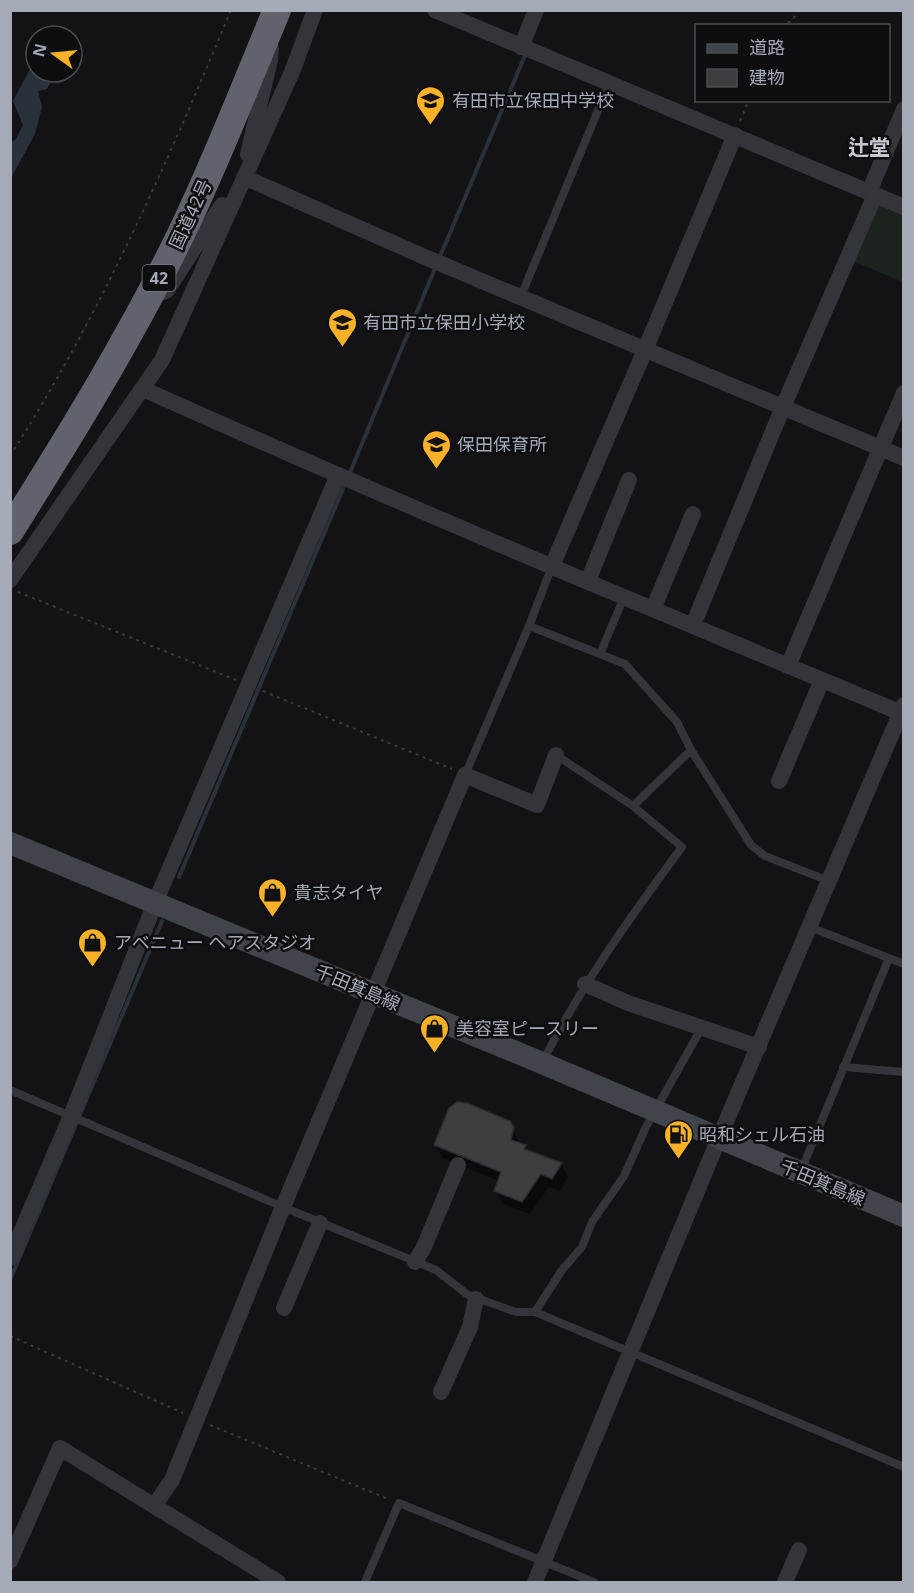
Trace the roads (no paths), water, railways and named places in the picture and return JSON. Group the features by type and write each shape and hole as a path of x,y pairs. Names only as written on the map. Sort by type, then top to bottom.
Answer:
{"highway":[{"name":"国道42号","path":"10,531 150,296 212,166 272,23"}],"main road":[{"name":"千田箕島線","path":"10,843 542,1063 903,1216"}],"street":[{"path":"10,580 162,360 292,72 315,10"},
{"path":"435,10 903,207"},
{"path":"521,47 536,10"},
{"path":"150,296 166,291 243,177 270,60 272,23"},
{"path":"693,625 872,194 903,109"},
{"path":"552,566 735,135"},
{"path":"243,177 903,458"},
{"path":"143,389 652,609 822,680 902,710 719,1138 535,1582"},
{"path":"788,666 903,393"},
{"path":"10,1258 70,1116 155,903 338,475"},
{"path":"588,581 629,480"},
{"path":"652,609 693,514"},
{"path":"779,782 822,680"},
{"path":"154,1506 172,1480 283,1207 465,775 537,805 556,755"},
{"path":"585,984 628,1003 759,1047"},
{"path":"415,1262 458,1165"},
{"path":"284,1308 320,1223"},
{"path":"441,1392 470,1327 476,1299"},
{"path":"10,1560 60,1448 278,1582"},
{"path":"785,1582 799,1550"}],"lane":[{"path":"521,296 609,84"},
{"path":"465,775 529,626 552,566"},
{"path":"600,654 624,597"},
{"path":"529,626 617,660 630,668 677,722 691,750 751,845 765,856 830,881"},
{"path":"633,806 691,750"},
{"path":"542,1063 585,984 626,922 682,847 633,806 556,755"},
{"path":"810,927 903,964"},
{"path":"800,1173 889,958"},
{"path":"535,1312 562,1270 582,1247 592,1222 624,1176 646,1127 702,1027"},
{"path":"843,1067 903,1071"},
{"path":"10,1090 320,1223 436,1270 476,1299 516,1312 535,1312 903,1467"},
{"path":"365,1582 399,1503 594,1582"}],"waterway":[{"path":"439,259 526,53"},
{"path":"349,475 436,266"},
{"path":"179,877 345,484"},
{"path":"10,1280 162,921"}],"place":[{"name":"有田市立保田中学校","path":"431,126"},
{"name":"有田市立保田小学校","path":"342,348"},
{"name":"保田保育所","path":"436,470"},
{"name":"貴志タイヤ","path":"273,918"},
{"name":"アベニュー ヘアスタジオ","path":"93,968"},
{"name":"美容室ピースリー","path":"435,1054"},
{"name":"昭和シェル石油","path":"678,1160"}],"district":[{"name":"辻堂","path":"869,147"}]}
